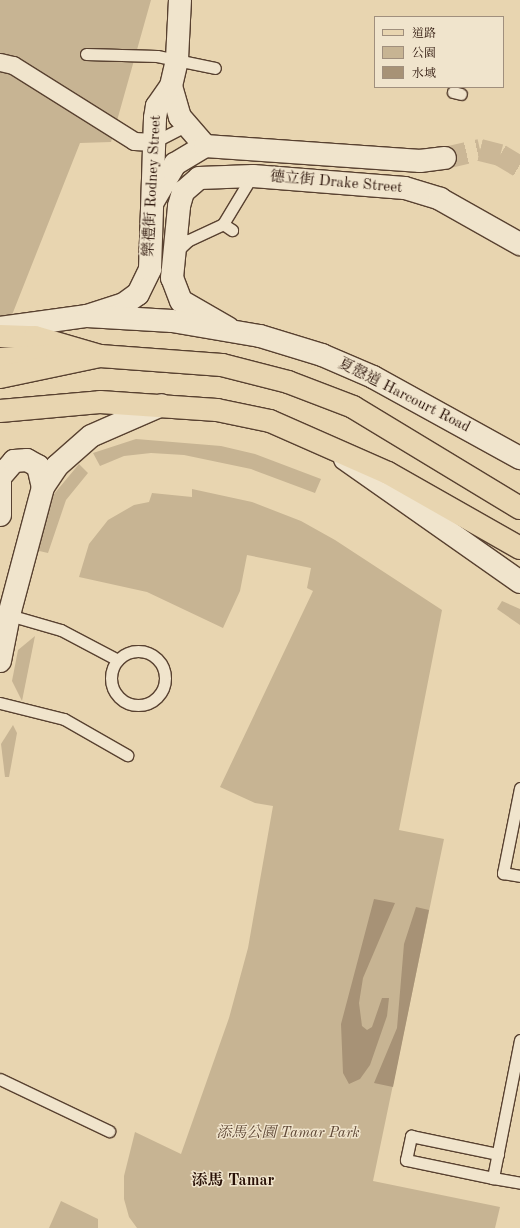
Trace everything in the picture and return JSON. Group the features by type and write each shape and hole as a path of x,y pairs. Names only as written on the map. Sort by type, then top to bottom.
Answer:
{"main road":[{"path":"0,336 35,337 100,356"},
{"path":"0,359 36,355 100,356 222,365 288,382 353,407 520,508"},
{"path":"0,377 100,356"},
{"path":"0,411 100,402 162,405 217,410 270,421 325,444 459,510 520,548"}],"street":[{"name":"樂禮街 Rodney Street","path":"87,316 124,304 145,283 150,269 154,200 154,142 157,106 171,86 177,59 180,0"},
{"path":"0,62 13,64 134,141 154,142"},
{"path":"154,200 175,164 205,146 186,126 171,86"},
{"name":"德立街 Drake Street","path":"205,146 407,161 445,158"},
{"name":"德立街 Drake Street","path":"180,206 183,192 199,178 253,176 405,188 451,204 520,244"},
{"name":"樂禮街 Rodney Street","path":"180,206 172,278 181,301 229,329"},
{"name":"夏慤道 Harcourt Road","path":"0,328 87,316 229,329 295,346 348,365 520,458"},
{"path":"0,662 8,615 44,487 57,466 91,436 162,405"},
{"path":"325,444 520,582"},
{"path":"0,515 1,474 14,461 27,460 38,466 44,487"}],"lane":[{"path":"86,54 177,59 215,68"},
{"path":"154,142 186,126"},
{"path":"174,253 189,240 228,227 253,176"},
{"path":"8,615 61,630 118,660"},
{"path":"137,652 158,659 165,684 156,699 134,704 116,694 111,677 118,660 137,652"},
{"path":"0,703 64,719 127,755"},
{"path":"520,788 503,873 520,876"},
{"path":"493,1178 520,1040"},
{"path":"0,1079 109,1131"},
{"path":"498,1154 411,1136 406,1160 520,1183"}],"green space":[{"path":"0,0 151,0 111,142 80,143 12,315 0,317"},
{"path":"136,439 221,446 255,454 321,479 315,493 251,469 184,455 151,453 124,456 100,466 93,453"},
{"path":"79,464 88,473 66,500 48,553 35,550 54,494"},
{"name":"添馬公園 Tamar Park","path":"192,489 252,502 301,521 335,540 442,610 399,830 444,839 373,1181 500,1207 495,1228 137,1228 129,1217 124,1199 124,1176 135,1132 181,1154 229,1018 248,948 273,806 255,803 220,787 313,591 307,588 311,568 247,555 240,591 223,628 147,592 79,577 89,544 108,520 134,505 149,502 152,493 192,497"},
{"path":"502,601 520,609 520,625 497,609"},
{"path":"35,636 22,701 12,681 18,650"},
{"path":"13,725 17,733 9,777 5,777 1,744"},
{"path":"61,1201 98,1219 98,1228 49,1228"}],"water":[{"path":"374,899 395,903 363,978 359,1003 362,1026 367,1030 372,1027 382,998 389,998 387,1016 370,1065 360,1079 349,1084 343,1073 341,1024"},
{"path":"416,907 429,910 393,1087 374,1083 397,1028 404,944"}],"tunnel":[{"path":"445,158 480,150 500,155 520,167"}],"district":[{"name":"添馬 Tamar","path":"233,1181"}]}
